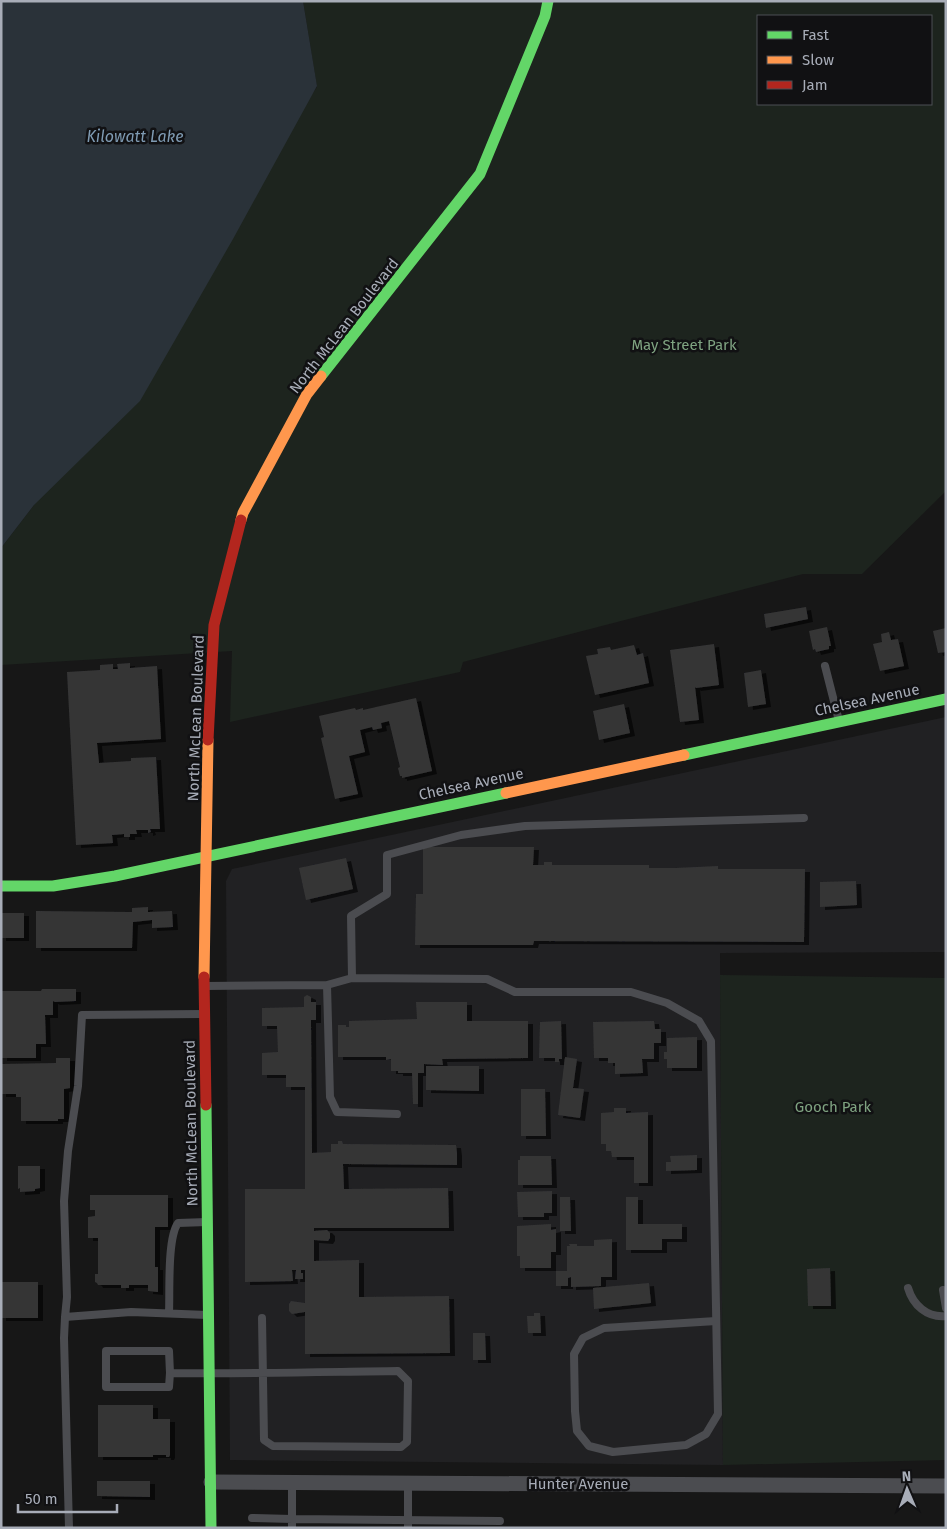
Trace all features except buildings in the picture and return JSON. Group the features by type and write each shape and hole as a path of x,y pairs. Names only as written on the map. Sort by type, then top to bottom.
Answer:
{"main road":[{"name":"North McLean Boulevard","path":"211,1528 205,986 209,704 214,626 244,513 307,394 480,174 545,16 548,1"},
{"name":"Chelsea Avenue","path":"1,886 53,886 115,876 946,699"}],"street":[{"name":"Hunter Avenue","path":"211,1482 946,1486"}],"lane":[{"path":"825,666 839,721"},
{"path":"352,978 351,916 387,894 387,855 461,835 526,826 804,818"},
{"path":"205,986 327,986 352,978 487,979 515,992 631,992 668,1003 699,1021 711,1041 718,1414 706,1434 686,1445 613,1452 589,1446 577,1431 575,1411 574,1354 583,1338 604,1328 716,1321"},
{"path":"327,986 330,1097 337,1112 397,1114"},
{"path":"69,1528 64,1338 67,1297 64,1201 68,1151 78,1086 82,1015 205,1014"},
{"path":"169,1313 174,1229 178,1223 208,1222"},
{"path":"908,1288 911,1298 917,1306 937,1317 946,1316"},
{"path":"943,1290 946,1308"},
{"path":"65,1317 131,1312 209,1315"},
{"path":"170,1373 264,1373 398,1371 408,1381 407,1442 401,1447 273,1446 264,1440 264,1373 262,1318"},
{"path":"106,1351 169,1351 170,1373 169,1388 106,1387 106,1351"},
{"path":"292,1483 292,1528"},
{"path":"408,1483 408,1524"},
{"path":"252,1518 408,1524 500,1521"}],"shaded area":[{"path":"946,717 946,952 720,953 723,1465 230,1460 226,881 232,869"}],"green space":[{"name":"May Street Park","path":"303,1 946,1 946,491 862,574 803,574 463,662 460,672 230,722 232,651 1,665 1,548 34,505 317,87"},
{"name":"Gooch Park","path":"720,975 946,978 946,1460 723,1465"}],"water":[{"name":"Kilowatt Lake","path":"1,1 303,1 317,86 233,239 140,401 34,505 1,548"}],"traffic: fast":[{"path":"321,376 480,174 545,16 548,1"},
{"path":"684,755 946,699"},
{"path":"1,886 53,886 115,876 506,793"},
{"path":"206,1105 211,1528"}],"traffic: slow":[{"path":"241,520 307,394 321,376"},
{"path":"204,977 208,740"},
{"path":"506,793 684,755"}],"traffic: jam":[{"path":"208,740 214,625 241,520"},
{"path":"204,977 206,1105"}]}
